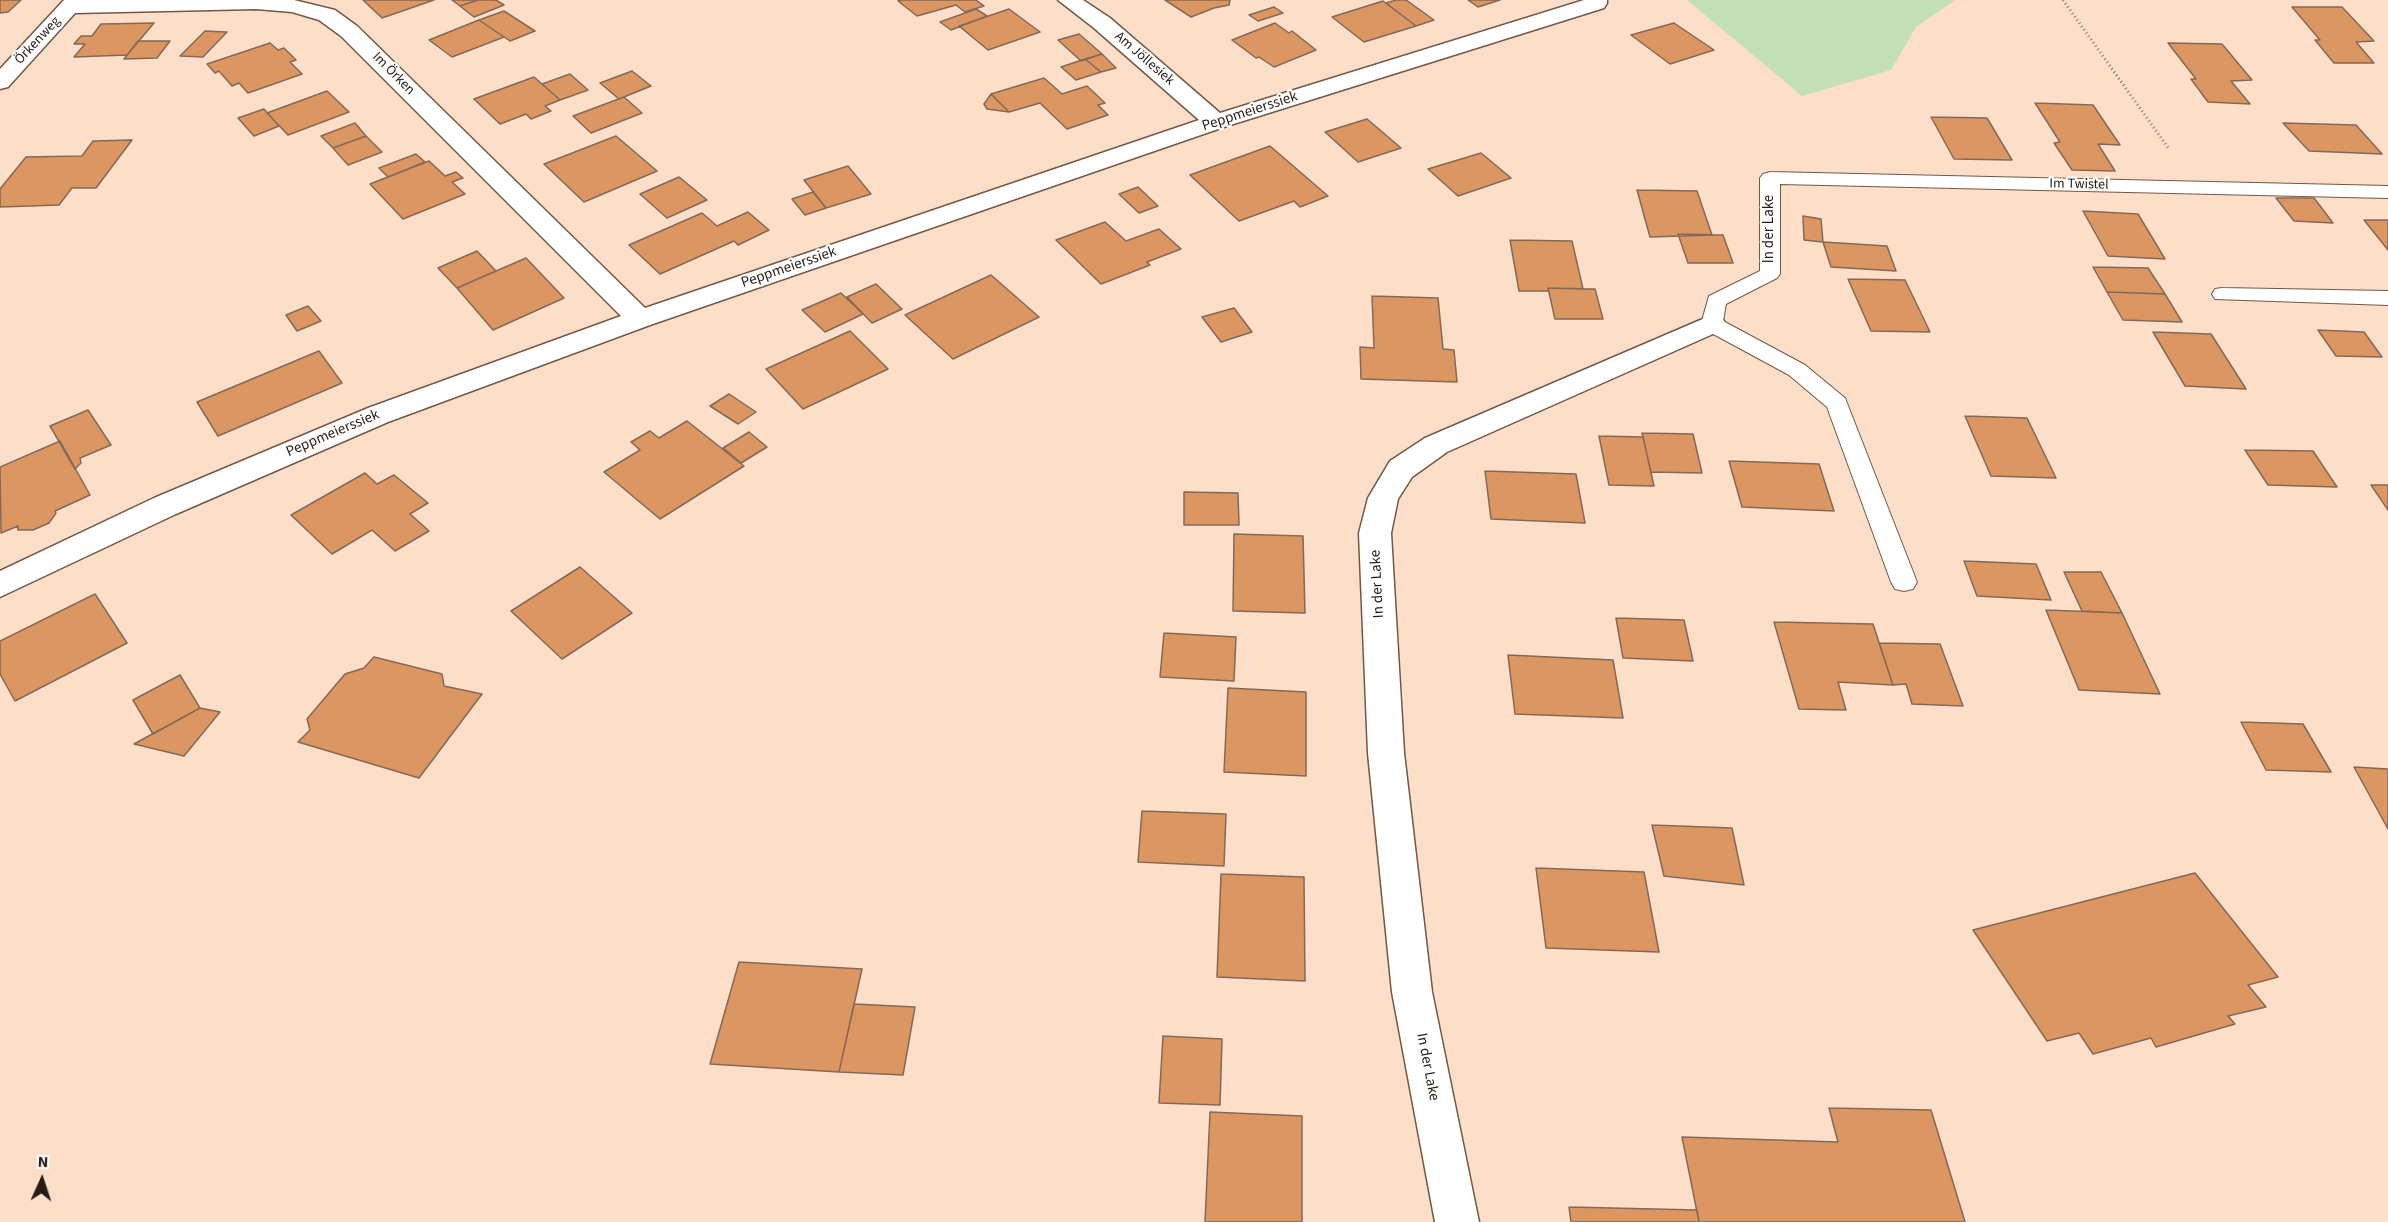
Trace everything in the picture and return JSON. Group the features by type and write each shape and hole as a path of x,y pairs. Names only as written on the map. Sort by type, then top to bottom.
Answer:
{"street":[{"name":"Am Jöllesiek","path":"1069,0 1102,23 1216,122"},
{"name":"Peppmeierssiek","path":"0,585 165,506 378,415 640,319 1216,122 1596,3 1596,0"},
{"name":"Im Örken","path":"72,4 256,3 292,6 327,15 348,31 640,319"},
{"name":"Örkenweg","path":"0,82 72,4"},
{"name":"In der Lake","path":"1457,1222 1412,992 1386,753 1375,533 1383,498 1401,469 1436,445 1712,324"}],"lane":[{"name":"Im Twistel","path":"1770,178 2388,192"},
{"name":"In der Lake","path":"1712,324 1716,301 1770,274 1770,178"},
{"path":"2222,294 2388,298"},
{"path":"1712,324 1797,370 1837,403 1904,582"}],"path":[{"path":"2063,0 2197,188"}],"green space":[{"path":"1687,0 1955,0 1916,27 1891,70 1802,96"}],"building":[{"path":"0,0 21,0 8,12 0,13"},
{"path":"363,0 434,0 382,18"},
{"path":"452,0 478,0 460,6"},
{"path":"478,0 496,0 504,5 474,17 460,6"},
{"path":"976,0 984,6 965,12 956,5 917,16 898,1"},
{"path":"1165,0 1230,0 1229,5 1191,17"},
{"path":"1406,0 1434,20 1416,26 1386,3"},
{"path":"1468,0 1500,0 1478,7"},
{"path":"1383,1 1416,26 1364,42 1332,17"},
{"path":"1274,7 1283,13 1258,21 1249,15"},
{"path":"2292,7 2342,7 2374,41 2356,42 2374,63 2334,63 2315,40 2320,40"},
{"path":"976,9 987,16 951,30 940,22"},
{"path":"1009,9 1040,32 988,50 959,26"},
{"path":"504,11 535,31 510,41 479,20"},
{"path":"479,20 504,37 452,57 429,40"},
{"path":"154,23 127,55 74,57 85,44 74,44 81,36 92,36 101,24"},
{"path":"1275,23 1289,33 1292,31 1316,50 1274,67 1259,57 1256,58 1232,40"},
{"path":"1674,23 1714,50 1670,64 1631,35"},
{"path":"205,31 227,32 203,57 180,56"},
{"path":"1079,34 1102,54 1081,61 1058,40"},
{"path":"138,41 170,41 157,58 124,59"},
{"path":"270,43 278,50 284,48 296,60 290,62 302,74 248,93 239,83 232,86 219,71 215,73 207,64"},
{"path":"2168,43 2222,44 2252,80 2231,81 2250,104 2208,102 2191,79 2196,79"},
{"path":"1102,54 1116,68 1101,72 1085,59"},
{"path":"1085,59 1101,72 1076,80 1061,67"},
{"path":"632,71 651,86 619,99 600,83"},
{"path":"570,74 588,90 560,100 542,84"},
{"path":"534,77 560,100 545,106 551,111 531,119 526,114 500,124 474,99"},
{"path":"1044,78 1062,94 1087,86 1105,103 1098,105 1108,115 1067,129 1040,103 1009,112 991,94"},
{"path":"327,91 349,112 288,135 267,113"},
{"path":"991,94 1009,112 987,109 984,104"},
{"path":"624,97 642,113 591,133 573,116"},
{"path":"2035,103 2093,105 2120,145 2098,144 2115,171 2072,170 2054,143 2060,142"},
{"path":"264,109 279,126 254,136 238,118"},
{"path":"1931,117 1987,118 2012,160 1954,159"},
{"path":"1367,119 1401,148 1358,162 1325,132"},
{"path":"355,123 366,136 333,148 321,136"},
{"path":"2283,123 2356,125 2382,154 2309,151"},
{"path":"366,136 382,152 348,165 333,148"},
{"path":"616,136 657,171 584,202 544,164"},
{"path":"132,140 96,188 72,188 59,205 0,207 0,189 26,157 82,156 93,141"},
{"path":"1270,146 1328,196 1300,207 1294,201 1239,221 1190,175"},
{"path":"1481,153 1511,178 1458,196 1428,169"},
{"path":"416,154 425,162 388,177 379,168"},
{"path":"429,161 445,176 456,172 463,178 452,182 465,194 403,219 370,184"},
{"path":"848,166 871,194 826,208 804,180"},
{"path":"679,177 707,200 667,218 640,194"},
{"path":"1138,187 1158,206 1139,213 1119,194"},
{"path":"1637,190 1697,191 1712,235 1650,237"},
{"path":"813,192 826,208 805,215 792,199"},
{"path":"2276,198 2314,198 2333,223 2294,221"},
{"path":"2083,211 2138,214 2165,259 2108,256"},
{"path":"748,212 769,230 738,245 734,241 660,274 629,245 702,213 717,226"},
{"path":"1803,216 1821,219 1823,242 1804,240"},
{"path":"2364,220 2388,220 2388,250"},
{"path":"1105,222 1126,241 1159,229 1181,249 1147,262 1150,265 1101,284 1056,240"},
{"path":"1678,234 1723,235 1733,263 1688,263"},
{"path":"1510,240 1572,241 1583,289 1548,288 1549,291 1519,291"},
{"path":"1823,242 1887,246 1896,271 1831,267"},
{"path":"477,251 496,271 457,288 438,268"},
{"path":"526,258 564,298 493,330 457,288"},
{"path":"2093,267 2148,268 2165,294 2107,292"},
{"path":"991,275 1039,317 953,359 905,315"},
{"path":"1848,279 1905,280 1930,332 1871,331"},
{"path":"876,284 902,309 872,323 847,297"},
{"path":"1548,288 1595,289 1603,319 1555,319"},
{"path":"2107,292 2165,294 2182,322 2123,320"},
{"path":"841,293 863,314 825,332 802,310"},
{"path":"1372,296 1438,298 1443,349 1454,350 1457,382 1361,379 1360,347 1374,348"},
{"path":"308,306 321,321 297,331 286,315"},
{"path":"1234,308 1252,332 1221,342 1202,317"},
{"path":"2318,330 2364,332 2382,357 2336,356"},
{"path":"850,331 888,369 803,409 766,369"},
{"path":"2153,332 2211,334 2246,389 2185,386"},
{"path":"319,351 342,383 218,436 197,402"},
{"path":"729,394 756,412 738,424 710,406"},
{"path":"88,410 111,445 80,458 81,463 75,469 50,426"},
{"path":"1965,416 2027,418 2056,478 1991,476"},
{"path":"687,421 744,466 660,519 604,472 640,450 631,442 650,431 659,438"},
{"path":"749,432 767,447 741,463 723,448"},
{"path":"1642,433 1693,434 1702,473 1651,472"},
{"path":"1599,436 1643,437 1654,486 1609,485"},
{"path":"60,441 90,495 55,511 49,523 33,530 18,530 18,526 1,533 0,467"},
{"path":"2245,450 2313,451 2337,487 2268,485"},
{"path":"1729,461 1819,464 1834,511 1742,507"},
{"path":"1485,471 1576,474 1585,523 1491,519"},
{"path":"365,473 377,484 394,475 428,503 410,514 429,531 395,551 372,530 332,554 291,515"},
{"path":"2371,485 2388,485 2388,510"},
{"path":"1184,492 1238,493 1239,525 1184,525"},
{"path":"1234,534 1303,536 1305,613 1233,611"},
{"path":"1964,561 2036,564 2051,600 1977,596"},
{"path":"580,567 632,613 562,659 511,611"},
{"path":"2064,572 2101,572 2122,613 2082,611"},
{"path":"95,594 127,643 15,701 0,674 0,641"},
{"path":"2046,610 2122,613 2160,694 2079,690"},
{"path":"1616,618 1684,620 1693,661 1623,658"},
{"path":"1774,622 1873,624 1893,685 1838,682 1846,710 1799,709"},
{"path":"1164,633 1236,637 1234,681 1160,677"},
{"path":"1879,643 1940,644 1963,706 1912,704 1906,684 1893,685"},
{"path":"1508,655 1613,660 1623,718 1515,714"},
{"path":"374,657 442,674 444,686 482,694 419,778 298,742 310,730 307,719 345,674 364,668"},
{"path":"180,675 200,708 153,734 133,700"},
{"path":"1228,688 1306,692 1306,776 1224,772"},
{"path":"200,708 220,712 184,756 134,744"},
{"path":"2241,722 2303,724 2331,772 2266,770"},
{"path":"2354,767 2388,769 2388,829"},
{"path":"1142,811 1226,814 1224,866 1138,862"},
{"path":"1652,825 1732,828 1744,885 1664,876"},
{"path":"1536,868 1644,872 1659,952 1546,948"},
{"path":"2195,873 2278,977 2248,985 2266,1007 2228,1016 2235,1024 2156,1047 2151,1038 2093,1054 2079,1033 2047,1041 1973,930"},
{"path":"1221,874 1304,877 1305,981 1217,977"},
{"path":"739,962 862,969 839,1072 710,1064"},
{"path":"854,1004 915,1007 903,1075 839,1072"},
{"path":"1163,1036 1222,1039 1220,1105 1159,1103"},
{"path":"1829,1108 1931,1110 1965,1222 1699,1222 1682,1137 1838,1142"},
{"path":"1210,1112 1302,1116 1302,1222 1205,1222"},
{"path":"1569,1207 1697,1210 1699,1222 1571,1222"}]}
